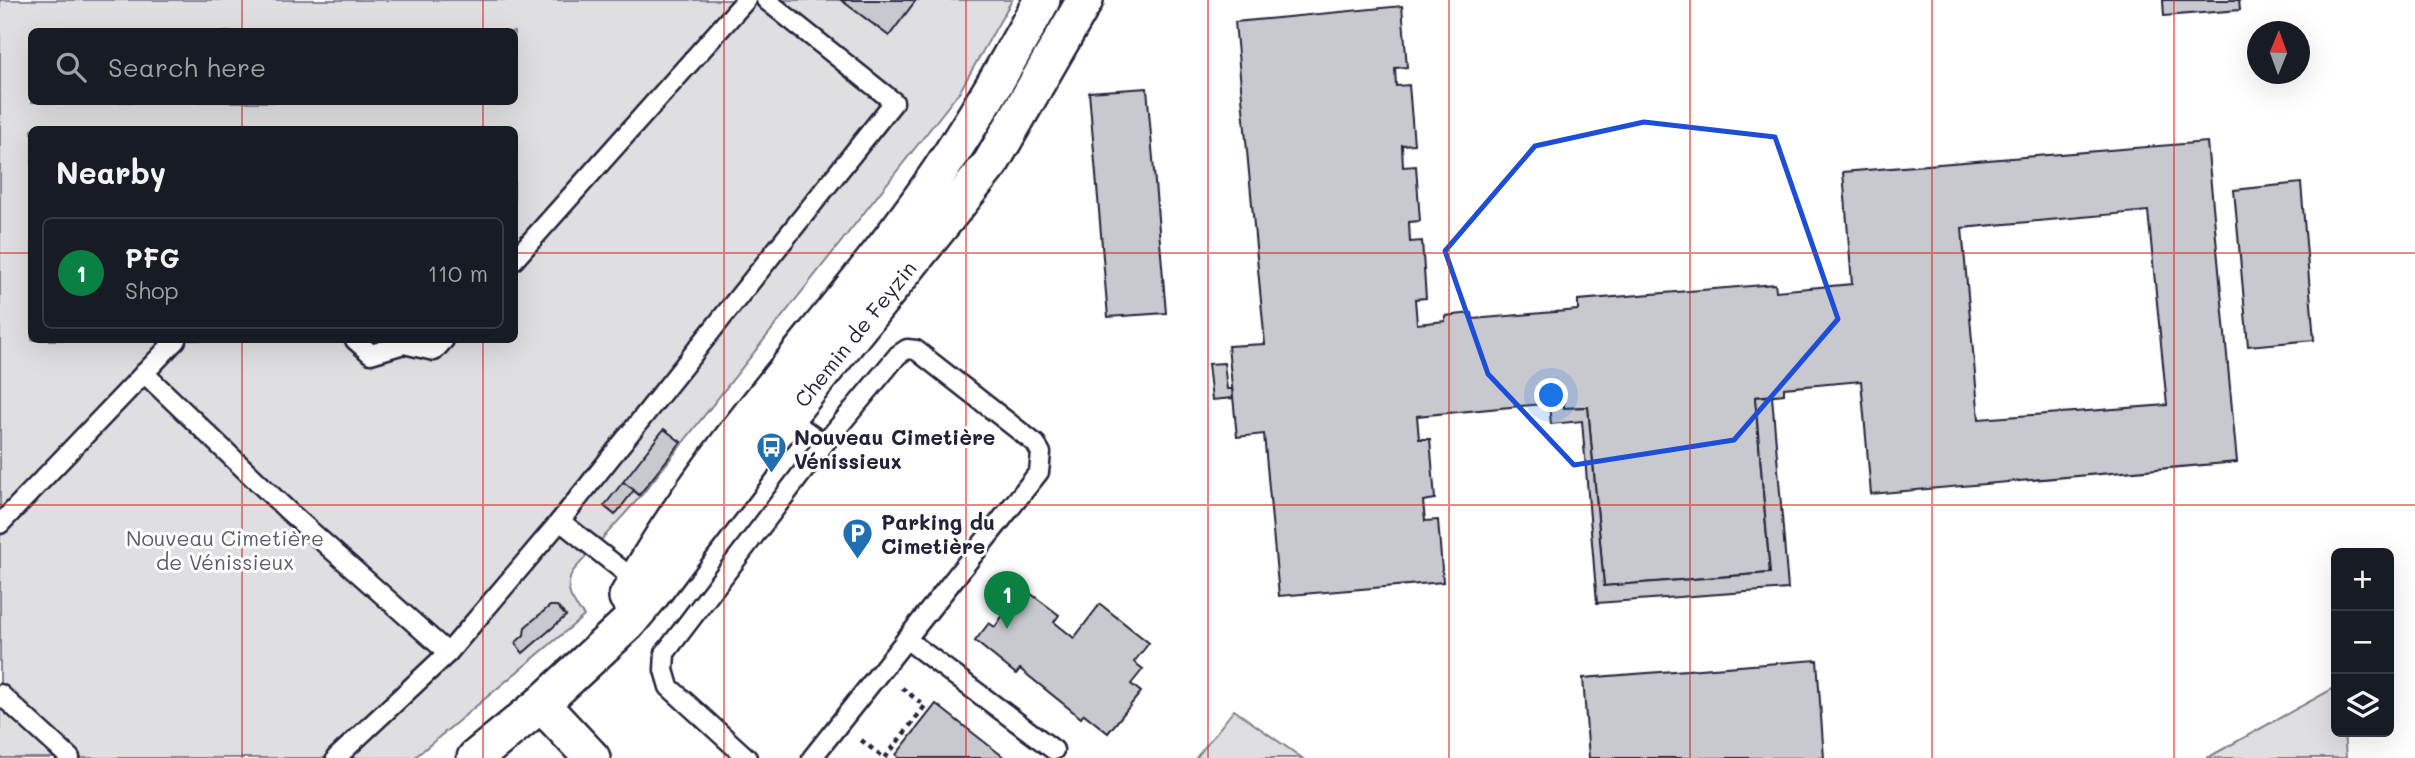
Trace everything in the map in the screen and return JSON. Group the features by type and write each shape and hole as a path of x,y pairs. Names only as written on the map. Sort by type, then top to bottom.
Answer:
{"street":[{"name":"Chemin de Feyzin","path":"475,758 541,704 628,624 644,587 775,408 926,191 1002,74 1042,0"},
{"name":"Chemin de Feyzin","path":"775,408 991,163 1085,0"},
{"path":"541,704 592,758"}],"lane":[{"path":"518,256 746,0"},
{"path":"336,758 448,653 560,521 894,102 766,0"},
{"path":"0,524 173,343"},
{"path":"358,343 371,354 404,344 434,351 441,343"},
{"path":"747,758 668,687 664,670 665,653 824,444 907,349 916,350 1036,444 1041,453 1039,472 812,758"},
{"path":"144,373 287,510 448,653"},
{"path":"775,408 824,444"},
{"path":"560,521 644,587"},
{"path":"906,639 1054,750"},
{"path":"0,694 70,758"}],"path":[{"path":"860,739 885,758 925,706 901,687"}],"highlighted area":[{"path":"1644,122 1775,137 1838,319 1734,440 1574,465 1488,374 1445,251 1535,146"}],"green space":[{"name":"Nouveau Cimetière de Vénissieux","path":"0,0 1012,0 960,91 640,497 573,571 569,590 584,616 414,758 0,758"},
{"path":"2331,690 2331,737 2344,737 2346,758 2207,758"},
{"path":"1234,710 1302,758 1196,758"}],"building":[{"path":"841,0 916,0 889,36"},
{"path":"2163,0 2239,0 2240,10 2164,16"},
{"path":"1402,6 1407,67 1395,68 1396,86 1409,85 1414,144 1402,145 1403,167 1416,166 1420,221 1409,222 1410,242 1422,241 1426,298 1415,299 1417,324 1445,321 1445,316 1472,313 1473,319 1578,310 1578,300 1775,284 1776,291 1852,284 1843,172 2207,142 2237,462 1871,494 1861,381 1784,388 1784,394 1755,397 1770,573 1604,586 1588,407 1564,408 1564,402 1417,416 1419,439 1430,439 1435,499 1423,501 1425,521 1438,520 1443,582 1279,596 1264,434 1237,437 1228,346 1265,344 1235,22","holes":["2148,211 2167,405 1979,419 1962,228"]},
{"path":"1147,88 1166,313 1108,317 1089,92"},
{"path":"2301,183 2314,340 2248,346 2234,190"},
{"path":"1224,363 1227,389 1232,389 1233,398 1212,400 1208,364"},
{"path":"1772,396 1788,589 1597,603 1582,421 1551,424 1549,404 1564,402 1564,408 1588,407 1604,586 1770,573 1755,397"},
{"path":"664,429 681,442 639,495 623,482"},
{"path":"623,482 634,490 615,515 604,506"},
{"path":"1018,584 1059,615 1054,622 1074,638 1100,604 1149,643 1134,662 1143,669 1131,684 1141,692 1108,733 1084,714 1081,718 1020,669 1016,674 975,641 989,623 995,627 1009,606 1004,603"},
{"path":"550,606 557,606 566,616 523,653 515,643 524,635 525,627"},
{"path":"1817,660 1824,758 1589,758 1583,678"},
{"path":"936,704 1005,758 899,758 896,755"}],"place":[{"name":"Nouveau Cimetière Vénissieux","path":"771,475"},
{"name":"Parking du Cimetière","path":"858,560"},
{"name":"PFG","path":"1007,629"}]}
